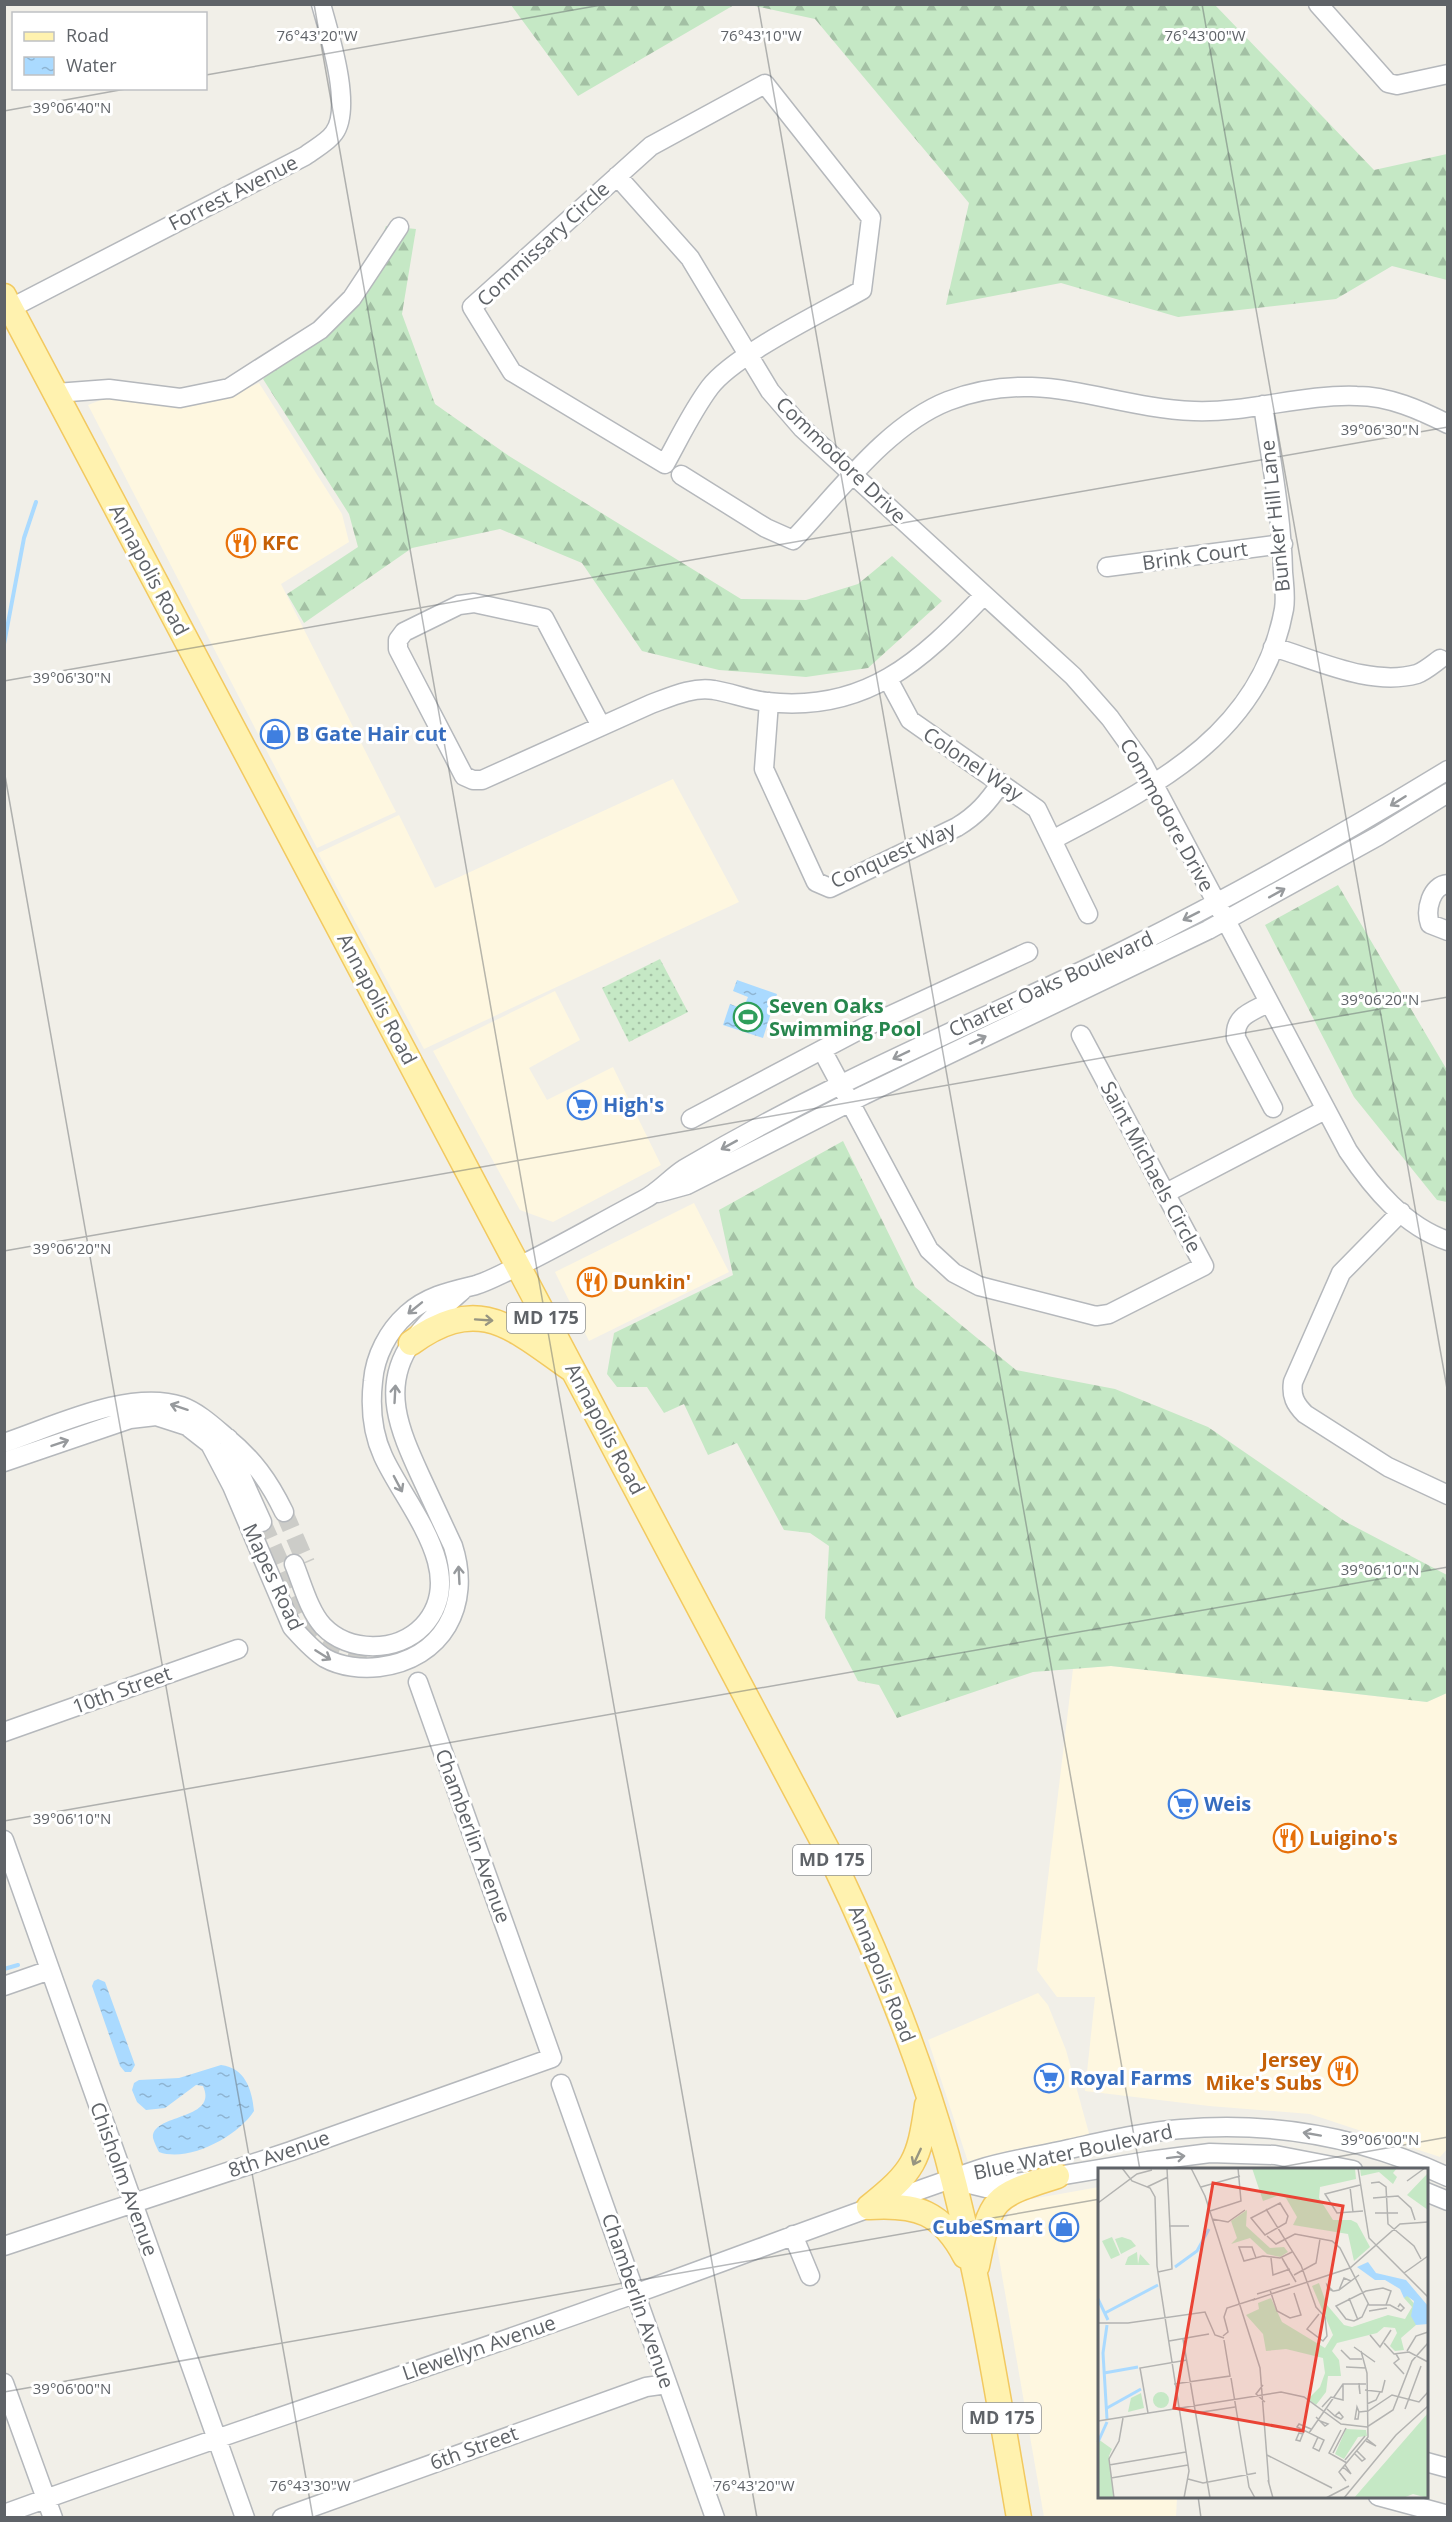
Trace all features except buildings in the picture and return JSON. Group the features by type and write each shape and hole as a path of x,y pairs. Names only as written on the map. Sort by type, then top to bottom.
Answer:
{"main road":[{"name":"Annapolis Road","path":"8,302 837,1870 879,1961 928,2100 953,2180 975,2274 1019,2517"},
{"path":"411,1343 435,1325 458,1319 490,1319 514,1329 574,1371"},
{"path":"869,2206 898,2182 918,2156 923,2141 928,2100"},
{"path":"975,2274 985,2224 997,2201 1019,2189 1057,2176"},
{"path":"869,2206 896,2205 918,2209 932,2216 946,2228 975,2274"}],"street":[{"name":"Forrest Avenue","path":"8,302 305,156 334,134 342,116 331,41 321,4"},
{"path":"1318,4 1388,83 1397,85 1448,74"},
{"name":"Commissary Circle","path":"765,84 871,218 862,290 748,356 721,375 710,387 664,464 512,372 471,307 651,146 765,84"},
{"name":"Commodore Drive","path":"617,176 690,258 770,391 802,428 1093,697 1127,740 1154,784 1347,1151 1366,1178 1401,1212 1431,1236 1448,1241"},
{"path":"56,393 109,388 180,398 229,388 320,330 352,298 399,227"},
{"path":"681,475 766,528 793,540 906,424 946,402 985,390 1034,385 1195,411 1263,405 1323,396 1360,396 1397,403 1448,424"},
{"name":"Bunker Hill Lane","path":"1052,840 1154,784 1207,746 1251,696 1273,647 1284,607 1282,544 1263,405"},
{"name":"Brink Court","path":"1107,567 1282,544"},
{"path":"601,726 544,618 474,603 459,605 404,632 398,640 398,649 464,776 473,780 482,780 651,704 681,693 711,689 769,702 818,702 841,697 888,679 929,651 984,595"},
{"path":"1273,647 1349,670 1397,678 1420,673 1440,659"},
{"name":"Colonel Way","path":"888,679 910,720 1037,809 1088,914"},
{"name":"Conquest Way","path":"769,702 764,769 816,882 823,887 830,888 965,822 986,806 1001,783"},
{"name":"Charter Oaks Boulevard","path":"519,1266 653,1194 680,1172 840,1085 1122,951 1216,903 1368,819 1448,770"},
{"name":"Charter Oaks Boulevard","path":"653,1194 687,1185 850,1102 1126,971 1225,921 1378,836 1448,793"},
{"path":"1448,884 1441,884 1434,890 1427,916 1430,924 1448,931"},
{"path":"691,1119 822,1050 1028,952"},
{"path":"1268,1003 1241,1017 1235,1026 1236,1038 1273,1108"},
{"name":"Saint Michaels Circle","path":"850,1102 929,1250 954,1273 979,1286 1082,1314 1096,1316 1109,1314 1204,1266 1081,1035"},
{"path":"822,1050 850,1102"},
{"path":"1166,1193 1325,1110"},
{"path":"1401,1212 1341,1272 1293,1382 1292,1391 1295,1404 1305,1414 1388,1467 1448,1495"},
{"name":"Mapes Road","path":"300,1563 332,1620 344,1631 369,1639 388,1637 398,1643 422,1627 431,1615 440,1584 433,1549 382,1454 371,1405 374,1374 379,1355 392,1330 423,1301 468,1285 476,1285 519,1266"},
{"name":"Mapes Road","path":"4,1462 130,1419 156,1416 187,1426 210,1444 232,1486 292,1627 306,1643 326,1659 347,1666 369,1668 394,1665 415,1658 441,1636 459,1597 459,1564 396,1418 395,1381 400,1364 411,1343 430,1320 468,1285"},
{"name":"Mapes Road","path":"4,1443 125,1402 151,1400 182,1406 207,1420 257,1464 270,1483 273,1518"},
{"name":"10th Street","path":"4,1732 238,1648"},
{"name":"Chamberlin Avenue","path":"418,1682 552,2058"},
{"name":"Chisholm Avenue","path":"4,1840 245,2517"},
{"path":"4,1986 50,1970"},
{"name":"8th Avenue","path":"4,2246 133,2204 552,2058"},
{"name":"Chamberlin Avenue","path":"561,2084 715,2517"},
{"name":"Blue Water Boulevard","path":"953,2180 983,2168 1136,2135 1228,2127 1278,2129 1325,2136 1392,2154 1426,2168"},
{"name":"Blue Water Boulevard","path":"1113,2168 1210,2154 1275,2155 1347,2168"},
{"name":"Blue Water Boulevard","path":"1428,2169 1448,2177"},
{"name":"Blue Water Boulevard","path":"953,2180 986,2188 1098,2170"},
{"name":"Llewellyn Avenue","path":"4,2514 636,2293 869,2206 953,2180"},
{"path":"1428,2193 1448,2201"},
{"path":"793,2235 810,2276"},
{"path":"4,2383 53,2517"},
{"name":"6th Street","path":"282,2517 646,2386 667,2384"},
{"path":"1428,2463 1448,2468"},
{"path":"1385,2498 1448,2515"}],"shaded area":[{"path":"259,383 342,514 349,542 281,584 396,812 317,848 88,405 116,394 231,395"},
{"path":"673,779 739,902 424,1049 318,853 399,815 435,888"},
{"path":"555,991 580,1040 529,1068 547,1100 613,1067 661,1165 553,1222 520,1210 433,1051"},
{"path":"694,1203 729,1272 589,1341 555,1272"},
{"path":"1111,1666 1427,1702 1447,1693 1448,2148 1440,2157 1310,2114 1209,2106 1085,2091 1095,1997 1057,1997 1037,1970 1073,1669"},
{"path":"1038,1993 1048,2005 1066,2050 1090,2137 968,2162 928,2040"},
{"path":"1098,2187 1098,2498 1177,2498 1176,2517 1044,2517 996,2241 1014,2202"}],"green space":[{"path":"511,5 734,5 578,96"},
{"path":"750,5 1215,5 1374,170 1447,154 1447,280 1392,266 1336,299 1178,317 1061,283 946,305 969,203 815,19"},
{"path":"386,226 416,229 402,314 435,404 509,456 741,599 806,600 858,584 892,556 942,601 868,668 806,677 719,670 642,651 582,563 500,529 412,548 304,623 287,594 358,547 349,514 263,379 356,302"},
{"path":"1338,885 1447,1070 1447,1202 1437,1200 1354,1097 1265,925"},
{"path":"660,959 688,1012 629,1042 602,988"},
{"path":"843,1141 915,1287 1016,1370 1115,1389 1208,1427 1346,1522 1447,1575 1447,1693 1427,1702 1111,1666 1033,1672 897,1718 879,1685 858,1681 825,1618 829,1546 810,1533 784,1530 737,1443 708,1455 684,1404 664,1413 647,1387 617,1387 607,1374 614,1333 733,1275 719,1210"}],"water":[{"name":"Seven Oaks Swimming Pool","path":"737,980 777,994 763,1038 723,1025 730,1004 743,1009 748,997 733,991"},
{"path":"98,1979 105,1982 135,2065 131,2072 125,2072 120,2066 92,1986"},
{"path":"221,2065 236,2070 246,2081 254,2111 237,2130 212,2145 184,2154 159,2152 153,2138 155,2130 162,2124 194,2111 202,2105 205,2097 203,2086 196,2085 165,2108 146,2110 137,2102 132,2090 134,2083 139,2080 179,2078"}],"waterway":[{"path":"4,644 24,538 36,502"},
{"path":"4,1969 18,1965"}],"tunnel":[{"path":"284,1512 306,1563"},
{"path":"262,1522 306,1621 313,1629 338,1648 357,1653 379,1652"}],"place":[{"name":"KFC","path":"241,543"},
{"name":"B Gate Hair cut","path":"275,734"},
{"name":"Seven Oaks Swimming Pool","path":"748,1017"},
{"name":"High's","path":"582,1105"},
{"name":"Dunkin'","path":"592,1282"},
{"name":"Weis","path":"1183,1804"},
{"name":"Luigino's","path":"1288,1838"},
{"name":"Jersey Mike's Subs","path":"1343,2071"},
{"name":"Royal Farms","path":"1049,2078"},
{"name":"CubeSmart","path":"1064,2227"}]}
